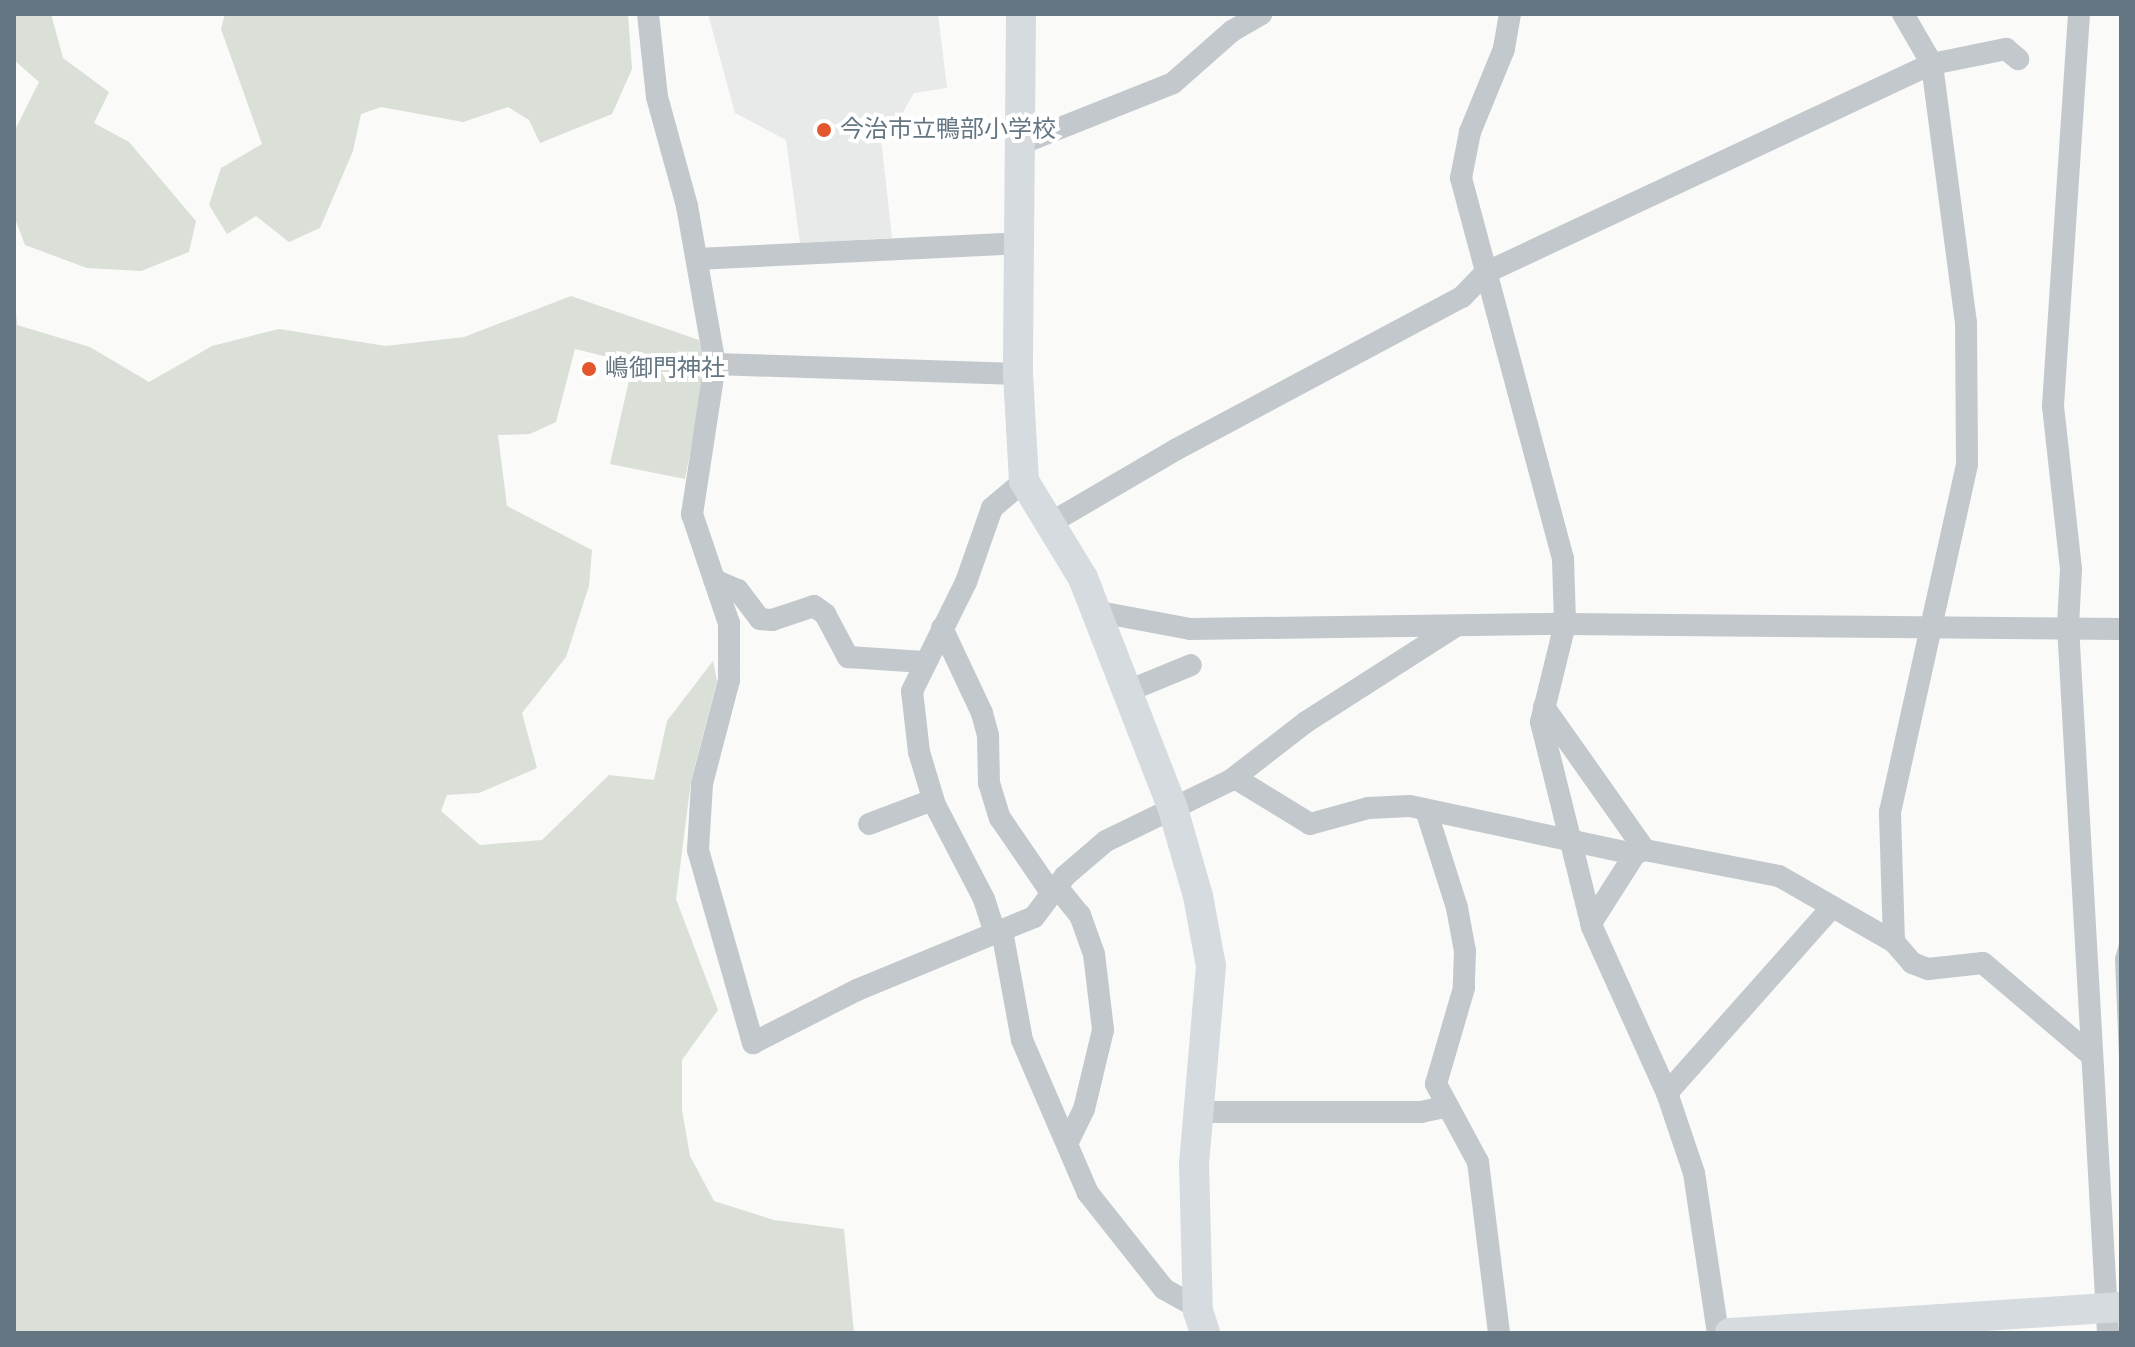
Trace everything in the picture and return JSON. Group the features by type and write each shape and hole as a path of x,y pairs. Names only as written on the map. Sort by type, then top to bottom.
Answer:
{"street":[{"path":"648,14 657,97 697,259 715,364 692,514 729,623 729,680 702,784 698,850 753,1043 857,990 1034,917 1054,890 1106,841 1235,778 1306,722 1456,626"},
{"path":"1021,14 1018,374 1024,481 1047,525 1083,578 1173,809 1198,896 1211,966 1194,1163 1201,1320"},
{"path":"1894,942 1890,812 1929,628 1964,495 1967,464 1966,323 1932,64 1903,14"},
{"path":"1730,1333 1929,1326 2113,1314 2091,1055 2076,628 2053,406 2079,14"},
{"path":"1020,144 1173,83 1258,15"},
{"path":"1504,16 1504,49 1470,132 1461,178 1563,559 1565,624 1541,722 1591,923 1667,1093 1694,1173 1718,1333"},
{"path":"1047,525 1177,449 1462,297 1485,273 1932,64 2006,49 2018,59"},
{"path":"697,259 1019,243"},
{"path":"715,364 1018,374"},
{"path":"1024,481 992,508 966,582 912,691 912,711 933,800 998,932 1022,1040 1068,1142 1099,1207 1164,1289 1201,1320"},
{"path":"714,580 738,590 760,619 772,620 814,606 825,614 848,657 924,662"},
{"path":"1094,611 1190,629 1565,624 2121,629"},
{"path":"942,628 982,713 988,736 989,783 1000,818 1054,890 1080,915 1094,954 1103,1030 1084,1109 1068,1142"},
{"path":"1128,691 1191,665"},
{"path":"1544,707 1640,852"},
{"path":"1235,778 1310,824 1368,808 1426,810 1572,843 1779,876 1894,942 1912,963 1928,969 1983,963 2091,1055"},
{"path":"869,824 933,800"},
{"path":"1426,810 1457,908 1465,951 1464,988 1436,1084 1445,1107 1478,1162 1499,1333"},
{"path":"1591,923 1640,852"},
{"path":"1667,1093 1832,907"},
{"path":"1200,1112 1421,1112 1445,1107"}],"shaded area":[{"path":"14,14 51,14 63,58 109,92 94,123 129,142 196,221 189,252 141,271 87,268 25,245 14,216 14,132 39,82 14,60"},
{"path":"225,14 628,14 632,69 612,114 540,143 529,120 508,107 463,122 381,107 361,114 353,151 320,228 289,242 256,216 227,234 209,205 221,168 262,144 221,29"},
{"name":"今治市立鴨部小学校","path":"708,14 938,14 947,88 914,93 900,117 879,121 892,238 800,243 786,140 735,113"},
{"path":"14,285 17,325 90,347 149,382 212,346 279,329 386,346 464,337 571,296 699,340 706,370 685,479 610,464 633,363 575,349 556,422 530,434 498,435 507,506 592,550 589,586 566,657 522,713 537,768 479,793 447,795 441,811 480,845 542,840 609,775 654,780 667,721 713,661 717,681 691,781 676,899 718,1010 682,1060 682,1110 690,1156 714,1201 774,1220 844,1229 854,1333 14,1333"},
{"path":"2121,937 2121,1107 2115,958"}],"place":[{"name":"今治市立鴨部小学校","path":"824,130"},
{"name":"嶋御門神社","path":"589,369"}]}
